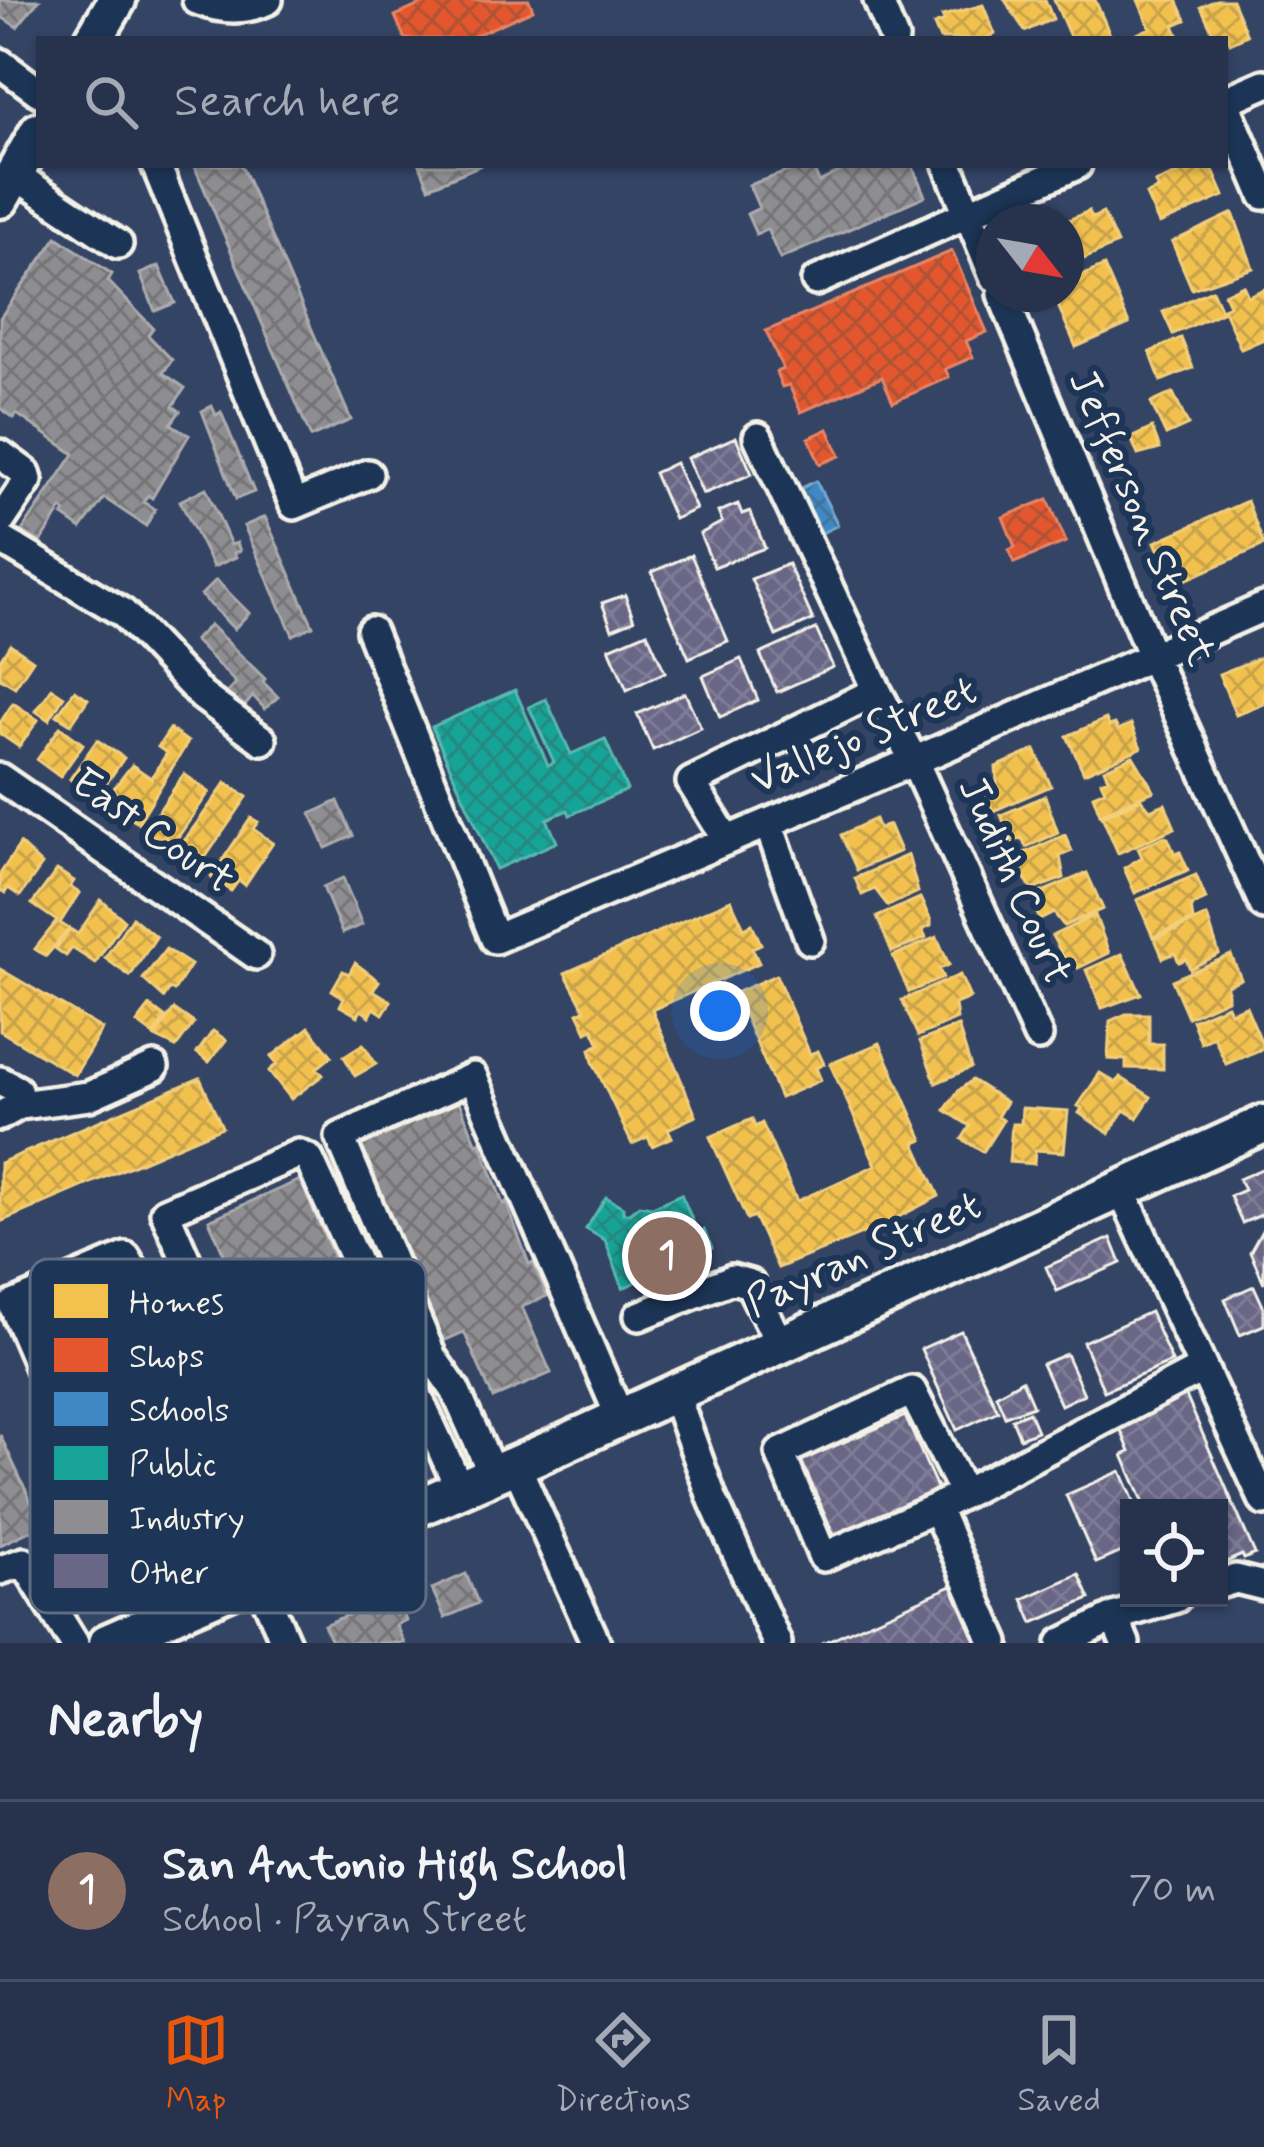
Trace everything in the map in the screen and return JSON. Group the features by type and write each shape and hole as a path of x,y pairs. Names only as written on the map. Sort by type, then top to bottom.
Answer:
{"main road":[{"path":"96,36 117,0"},
{"path":"7,187 36,136"},
{"name":"Payran Street","path":"426,1503 1264,1124"},
{"name":"Payran Street","path":"107,1643 175,1613"}],"street":[{"path":"197,0 216,8 253,7 268,0"},
{"path":"878,0 894,36"},
{"path":"0,63 36,90"},
{"path":"1228,101 1264,84"},
{"path":"1228,109 1264,195"},
{"path":"157,168 294,505 368,474"},
{"path":"949,168 976,232"},
{"path":"816,280 1070,168"},
{"path":"7,187 118,244"},
{"name":"Jefferson Street","path":"1009,312 1152,656 1264,905"},
{"name":"Judith Court","path":"758,437 914,761 1038,1036"},
{"path":"0,454 26,473 28,480 0,522"},
{"path":"0,539 123,613 202,696 262,740"},
{"name":"Vallejo Street","path":"370,632 495,939 1264,607"},
{"path":"728,840 691,782 877,691"},
{"name":"East Court","path":"0,778 256,956"},
{"path":"768,823 810,940"},
{"path":"0,1081 17,1090 10,1111 89,1096 154,1066"},
{"path":"391,1259 340,1137 473,1077 620,1417"},
{"path":"181,1259 165,1212 298,1154 309,1159 366,1259"},
{"path":"1120,1189 1264,1501"},
{"path":"639,1316 732,1279 750,1284 779,1342"},
{"path":"30,1298 13,1305 30,1345"},
{"path":"426,1343 455,1390 489,1476"},
{"path":"426,1365 489,1476 596,1643"},
{"path":"963,1492 912,1391 779,1454 823,1557 936,1508 1203,1368"},
{"path":"674,1391 713,1500 777,1643"},
{"path":"936,1508 995,1643"},
{"path":"0,1570 23,1562 30,1573"},
{"path":"1228,1582 1236,1579 1264,1586"},
{"path":"1062,1643 1119,1630 1160,1607"},
{"path":"55,1613 74,1643"},
{"path":"286,1613 286,1643"}],"building: Homes":[{"path":"1005,0 1045,0 1053,19 1025,31"},
{"path":"1054,0 1095,0 1111,36 1070,36"},
{"path":"1138,0 1177,0 1186,20 1174,25 1179,36 1137,34 1150,28"},
{"path":"1232,0 1247,35 1230,43 1228,36 1215,36 1201,7"},
{"path":"983,5 995,34 939,36 934,25 944,21 942,16"},
{"path":"1190,168 1200,172 1212,168 1224,196 1159,224 1146,195 1158,189 1155,183"},
{"path":"1089,211 1092,218 1103,213 1117,244 1084,259 1084,213"},
{"path":"1233,213 1253,268 1192,289 1172,242"},
{"path":"1104,266 1129,324 1076,347 1061,312 1084,312 1084,275"},
{"path":"1243,285 1248,296 1264,289 1264,339 1241,349 1223,308 1229,305 1224,294"},
{"path":"1212,290 1222,312 1173,334 1163,312"},
{"path":"1181,338 1193,368 1161,381 1150,352"},
{"path":"1173,393 1188,425 1166,435 1151,403"},
{"path":"1152,428 1160,449 1138,455 1131,438"},
{"path":"1247,501 1264,545 1174,585 1155,542"},
{"path":"10,644 33,660 15,687 0,678 0,660"},
{"path":"1264,656 1264,704 1236,715 1219,674"},
{"path":"52,688 64,696 49,720 36,711"},
{"path":"75,690 88,699 71,724 57,715"},
{"path":"13,703 38,720 19,747 0,734 0,723"},
{"path":"1106,719 1118,730 1131,724 1141,748 1084,773 1067,736"},
{"path":"60,727 83,744 60,777 37,760"},
{"path":"170,729 188,742 138,823 116,808 116,798 110,793 132,765 151,778 167,753 158,747"},
{"path":"97,740 124,758 95,800 70,779"},
{"path":"1035,750 1051,786 993,811 983,789 997,783 996,767"},
{"path":"1133,756 1154,791 1100,814 1093,795 1105,790 1104,769"},
{"path":"184,774 209,792 174,843 163,836 159,840 145,831"},
{"path":"226,783 247,797 196,871 176,857 176,852"},
{"path":"1045,796 1058,833 1026,847 1022,838 1012,842 1001,815"},
{"path":"1141,799 1150,810 1165,804 1175,828 1118,853 1102,816"},
{"path":"251,818 258,822 253,829 273,843 245,885 239,880 231,891 223,890 211,877"},
{"path":"875,819 879,829 889,825 900,851 857,870 841,835"},
{"path":"1065,835 1072,851 1060,856 1064,878 1032,890 1013,858"},
{"path":"1163,837 1175,854 1180,852 1188,870 1135,893 1124,868 1142,857 1138,848"},
{"path":"20,844 42,865 20,896 8,888 5,893 0,890 0,874"},
{"path":"908,855 918,892 888,906 875,889 862,895 855,878"},
{"path":"57,870 74,881 70,887 79,893 60,923 69,929 46,956 35,949 57,921 32,904"},
{"path":"1087,873 1103,909 1064,926 1054,913 1040,920 1030,897"},
{"path":"1196,875 1206,899 1191,906 1193,920 1153,937 1137,900"},
{"path":"920,898 931,921 922,930 926,938 892,952 877,917"},
{"path":"101,900 124,920 95,963 72,948 66,956 56,949 70,929 78,934"},
{"path":"731,900 744,928 752,924 761,944 752,948 759,963 652,1010 696,1116 668,1129 672,1137 652,1146 648,1137 632,1144 593,1062 590,1049 600,1044 593,1029 587,1032 578,1013 585,1010 565,973"},
{"path":"1095,915 1109,953 1078,968 1074,960 1067,963 1052,936"},
{"path":"1207,916 1219,954 1190,969 1186,959 1179,962 1175,953 1163,958 1155,939"},
{"path":"132,917 156,937 130,976 105,958"},
{"path":"937,937 949,965 939,969 943,978 909,992 893,956"},
{"path":"166,949 191,965 164,998 143,979"},
{"path":"1122,954 1141,994 1102,1008 1086,970"},
{"path":"1231,955 1241,979 1227,985 1227,999 1188,1017 1172,980"},
{"path":"355,963 379,981 373,990 391,1001 383,1014 374,1008 370,1016 361,1010 358,1016 340,1006 344,998 332,990 343,971 349,974"},
{"path":"0,969 102,1029 75,1075 0,1031"},
{"path":"776,975 810,1054 818,1051 824,1064 816,1068 821,1080 780,1098 735,993"},
{"path":"960,975 970,998 955,1004 957,1019 918,1036 902,1000"},
{"path":"1227,1005 1230,1012 1246,1006 1264,1048 1226,1064 1214,1037 1201,1043 1192,1020"},
{"path":"150,1006 166,1018 153,1035 137,1023"},
{"path":"174,1009 194,1023 176,1047 155,1037"},
{"path":"1126,1014 1149,1014 1149,1044 1163,1044 1163,1069 1126,1068 1126,1060 1108,1059 1110,1021"},
{"path":"958,1026 971,1068 936,1083 920,1041"},
{"path":"309,1027 332,1056 317,1068 323,1075 291,1099 269,1071 277,1064 271,1057"},
{"path":"213,1031 226,1040 209,1062 197,1053"},
{"path":"880,1043 923,1140 915,1143 939,1196 877,1228 778,1268 754,1216 747,1219 710,1137 752,1119 755,1127 762,1123 797,1201 876,1165 830,1064"},
{"path":"363,1044 376,1064 355,1076 344,1056"},
{"path":"1100,1073 1116,1083 1120,1077 1151,1097 1137,1118 1124,1110 1109,1133 1079,1113 1082,1108 1078,1106"},
{"path":"200,1078 222,1127 0,1222 0,1163"},
{"path":"972,1080 1006,1102 997,1117 1003,1120 983,1152 962,1139 970,1126 945,1110"},
{"path":"1022,1108 1068,1111 1064,1152 1035,1150 1034,1164 1009,1162 1012,1124 1021,1124"}],"building: Shops":[{"path":"431,0 529,0 533,10 474,36 404,36 395,16"},
{"path":"952,251 987,332 966,341 973,357 945,369 949,377 893,402 882,377 801,412 789,385 782,387 776,372 783,369 766,331"},
{"path":"828,429 840,456 820,464 809,438"},
{"path":"1048,499 1066,542 1014,563 1009,550 1015,547 1003,517"}],"building: Schools":[{"path":"816,481 838,525 809,539 787,495"}],"building: Public":[{"path":"515,690 548,765 554,762 529,707 546,699 571,754 605,739 627,790 570,815 568,810 547,819 557,842 496,869 432,727"},
{"path":"681,1194 698,1233 704,1230 712,1248 661,1276 656,1273 623,1288 605,1240 586,1229 606,1197 629,1213 639,1205 652,1207"}],"building: Industry":[{"path":"0,0 39,0 17,27 0,16"},
{"path":"195,168 242,168 351,420 311,437"},
{"path":"421,168 474,168 429,187"},
{"path":"797,168 813,168 819,182 846,168 913,168 925,196 780,259 767,229 756,234 747,214 759,208 749,185"},
{"path":"57,237 112,274 108,281 153,328 148,335 172,360 163,373 185,388 173,406 180,411 171,424 189,435 152,498 148,495 143,502 155,509 146,526 104,498 81,529 63,516 62,509 41,542 22,531 74,454 17,414 14,418 0,408 0,318"},
{"path":"159,266 175,303 155,311 140,274"},
{"path":"212,406 216,415 221,412 254,492 236,499 202,411"},
{"path":"206,488 231,545 237,543 240,551 213,567 180,501"},
{"path":"265,517 313,626 293,635 244,526"},
{"path":"216,580 249,613 234,629 201,595"},
{"path":"210,625 278,697 265,709 253,696 239,713 222,698 236,683 194,640"},
{"path":"338,801 353,836 326,848 311,814"},
{"path":"343,878 362,925 342,933 323,887"},
{"path":"459,1102 547,1296 522,1307 551,1373 493,1398 464,1332 439,1343 426,1312 426,1259 404,1259 357,1146"},
{"path":"300,1180 334,1259 226,1259 209,1220"},
{"path":"0,1435 30,1499 30,1531 0,1545"},
{"path":"466,1574 478,1603 445,1618 432,1589"},
{"path":"351,1613 403,1613 406,1620 396,1625 404,1643 332,1643 324,1625"}],"building: Other":[{"path":"736,437 752,474 703,494 687,458"},
{"path":"675,463 696,509 674,519 654,473"},
{"path":"738,504 742,514 750,511 765,548 714,567 700,534 722,522 718,512"},
{"path":"691,555 728,641 689,658 652,572"},
{"path":"788,564 813,620 776,636 751,579"},
{"path":"625,595 634,620 612,629 602,603"},
{"path":"816,629 833,667 777,692 760,654"},
{"path":"647,632 665,672 627,690 609,648"},
{"path":"741,659 758,700 720,717 703,676"},
{"path":"685,693 701,728 653,750 637,714"},
{"path":"1264,1168 1264,1214 1242,1223 1230,1196 1244,1190 1239,1179"},
{"path":"1264,1227 1264,1283 1250,1252"},
{"path":"1111,1238 1121,1263 1057,1291 1046,1267"},
{"path":"1254,1286 1264,1308 1264,1325 1240,1335 1225,1299"},
{"path":"1150,1312 1172,1362 1104,1391 1083,1342"},
{"path":"961,1331 998,1411 957,1430 921,1349"},
{"path":"1066,1354 1084,1394 1061,1405 1042,1364"},
{"path":"1022,1380 1033,1406 1005,1416 996,1395"},
{"path":"1183,1389 1255,1554 1228,1561 1228,1499 1142,1499 1123,1455 1130,1452 1116,1418"},
{"path":"1029,1412 1037,1431 1020,1438 1012,1419"},
{"path":"905,1416 938,1490 834,1535 801,1460"},
{"path":"1121,1471 1133,1499 1120,1499 1120,1553 1096,1563 1066,1495"},
{"path":"1079,1574 1090,1599 1033,1623 1023,1599"},
{"path":"952,1586 977,1643 822,1643"}],"place":[{"name":"San Antonio High School","path":"667,1256"}]}
